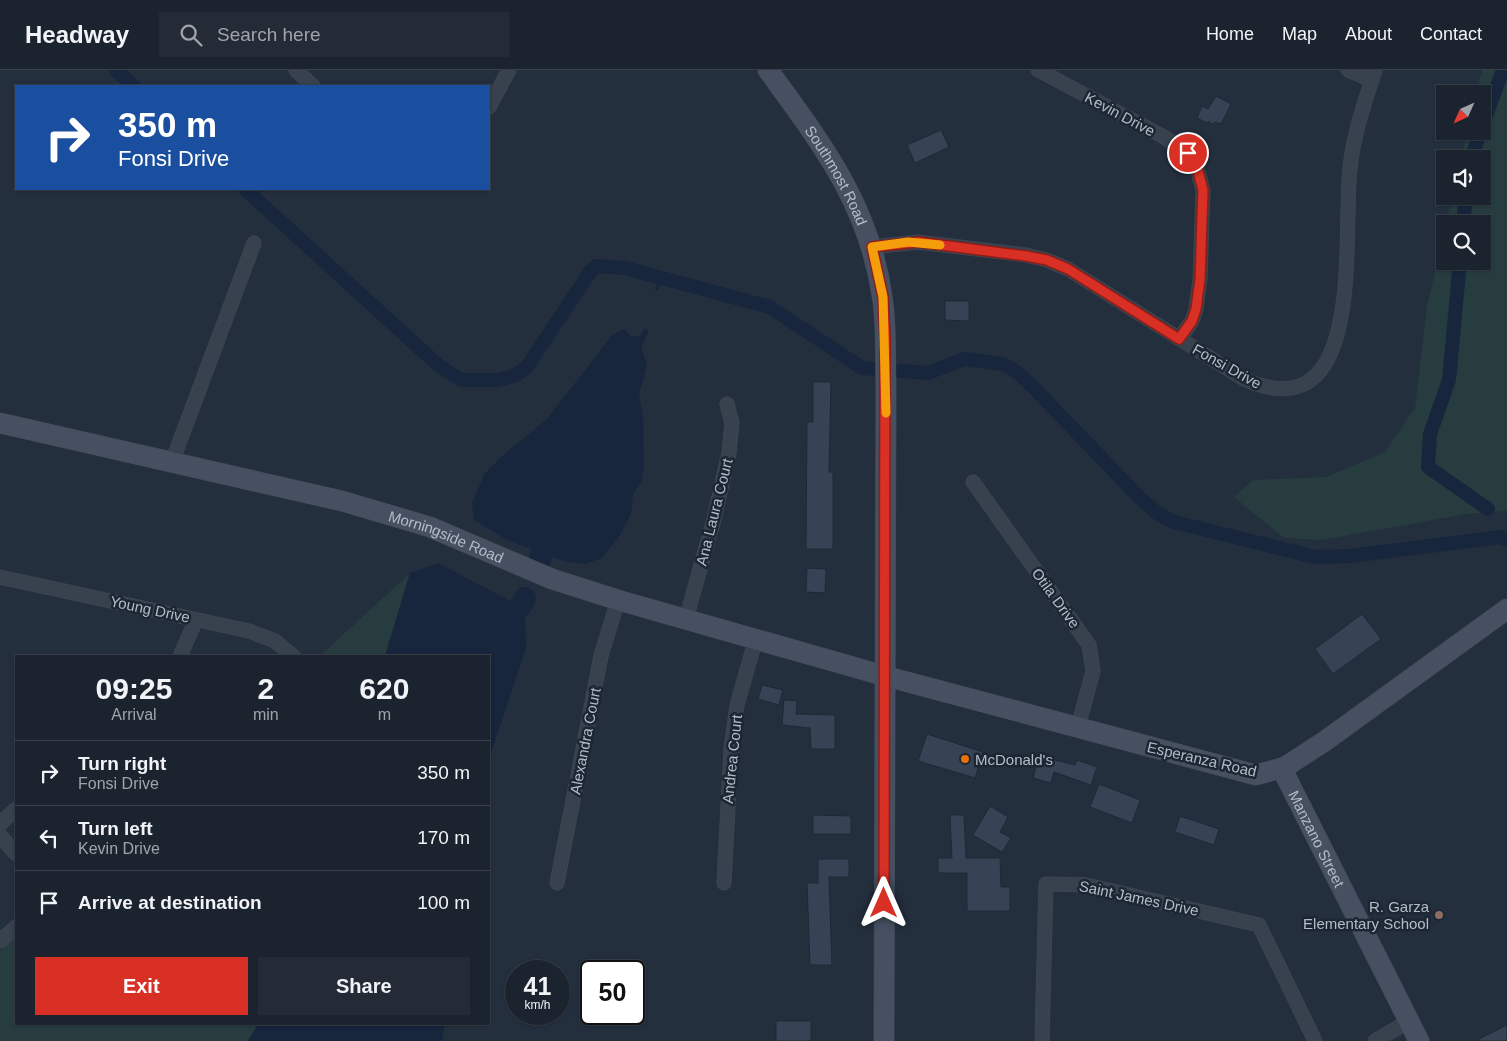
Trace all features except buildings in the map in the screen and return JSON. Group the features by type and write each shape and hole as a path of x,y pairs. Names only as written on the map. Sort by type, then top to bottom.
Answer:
{"street":[{"path":"296,70 312,85"},
{"path":"490,105 508,70"},
{"name":"Southmost Road","path":"768,70 829,155 844,180 872,247 883,297 886,387 884,1041"},
{"name":"Kevin Drive","path":"1038,70 1164,136 1188,153 1196,164 1203,190 1200,279 1196,309 1192,321 1179,339"},
{"path":"1348,70 1374,75"},
{"name":"Fonsi Drive","path":"872,247 918,242 1047,260 1068,269 1244,379 1260,386 1277,390 1293,389 1308,382 1321,372 1330,357 1341,319 1350,164 1356,130 1374,75"},
{"path":"172,462 254,242"},
{"name":"Ana Laura Court","path":"686,619 714,519 729,453 732,423 727,404"},
{"name":"Morningside Road","path":"0,423 386,512 452,536 552,579 618,600 885,676"},
{"name":"Otila Drive","path":"972,482 1089,645 1093,671 1078,728"},
{"name":"Young Drive","path":"0,577 249,632 275,641 292,655"},
{"name":"Alexandra Court","path":"557,884 601,656 618,600"},
{"name":"Esperanza Road","path":"885,676 1256,775 1282,769 1325,741 1507,609"},
{"path":"180,655 196,620"},
{"name":"Andrea Court","path":"724,883 731,749 738,705 756,638"},
{"name":"Manzano Street","path":"1282,769 1420,1041"},
{"path":"0,824 15,810"},
{"path":"0,835 15,853"},
{"name":"Saint James Drive","path":"1042,1041 1046,884 1086,885 1259,924 1315,1041"},
{"path":"0,941 15,928"},
{"path":"1375,1041 1409,1021"}],"green space":[{"path":"1482,70 1507,70 1507,511 1466,514 1322,540 1284,538 1234,497 1253,480 1326,477 1385,452 1415,408 1427,306 1436,268 1436,270 1491,270 1491,215 1448,215 1450,205 1491,205 1491,150 1463,150 1465,140 1491,140 1491,85 1478,85"},
{"path":"410,573 385,655 321,655"},
{"path":"15,937 15,1025 257,1025 248,1041 0,1041 0,951"}],"water":[{"path":"645,328 649,331 641,347 647,364 639,395 643,415 644,466 642,480 633,495 631,514 619,537 602,558 585,564 563,561 509,541 474,520 472,503 485,473 502,456 547,419 613,334 625,329 630,336 640,336"},
{"path":"438,563 525,609 526,648 490,757 490,655 385,655 410,573"},
{"path":"257,1025 445,1025 442,1041 248,1041"}],"waterway":[{"path":"116,70 133,85"},
{"path":"1491,102 1503,70"},
{"path":"1474,150 1478,140"},
{"path":"246,190 438,365 461,380 496,380 514,376 527,367 590,272 596,266 625,268 770,307 862,368 928,373 964,359 1003,364 1017,372 1034,388 1140,498 1157,513 1174,522 1315,557 1350,556 1501,537 1507,540"},
{"path":"1464,215 1465,205"},
{"path":"1459,270 1449,380 1430,434 1428,467 1488,509"},
{"path":"657,289 659,278"},
{"path":"540,559 554,526"},
{"path":"472,655 481,634 521,606 525,598"}],"slow traffic":[{"path":"886,413 883,297 872,247 908,242 940,245"}],"place":[{"name":"McDonald's","path":"965,759"},
{"name":"R. Garza Elementary School","path":"1439,915"}],"route":[{"path":"884,903 886,387 883,297 872,247 918,242 1047,260 1068,269 1179,339 1192,321 1196,309 1200,279 1203,190 1201,176 1196,164 1188,153"}]}
